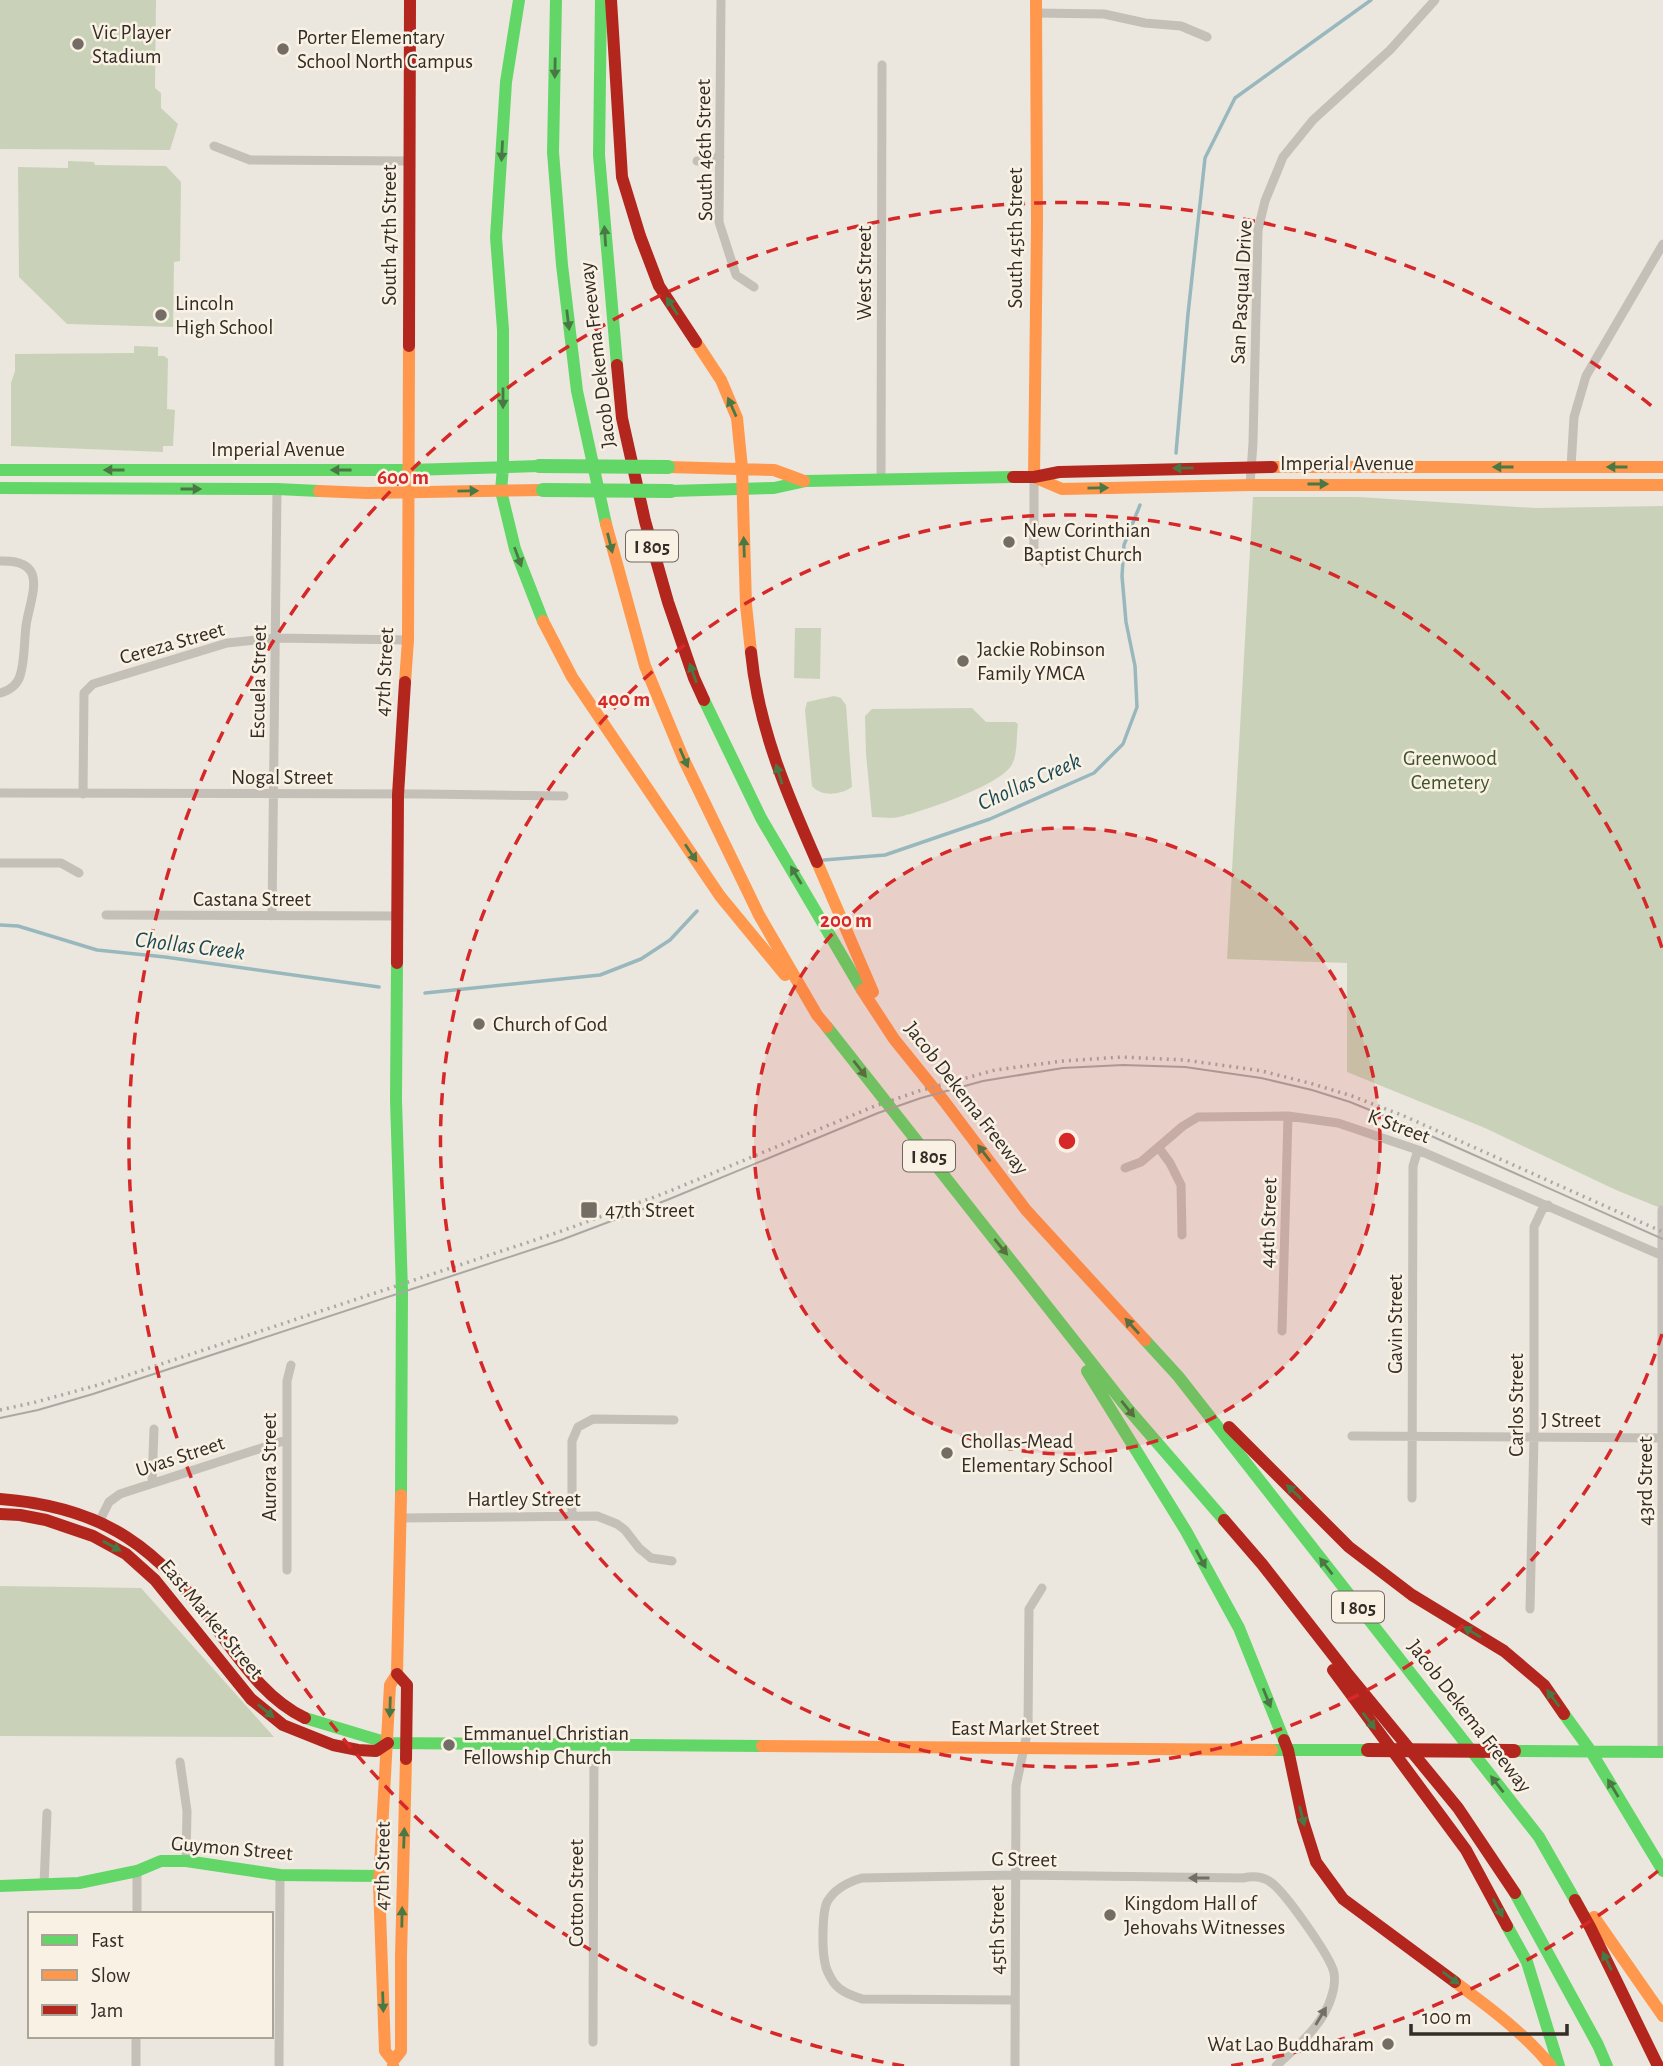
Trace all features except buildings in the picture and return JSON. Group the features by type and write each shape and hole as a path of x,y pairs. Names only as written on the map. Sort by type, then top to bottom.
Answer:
{"main road":[{"name":"South 47th Street","path":"410,0 410,470"},
{"path":"519,0 506,82 496,237 503,330 501,491 519,561 542,620 572,677 720,896 817,1015"},
{"name":"Jacob Dekema Freeway","path":"555,0 553,152 562,265 577,391 610,541 645,666 684,760 759,915 817,1015 1128,1409 1262,1563 1347,1673 1458,1808 1519,1898 1607,2066"},
{"name":"Jacob Dekema Freeway","path":"601,0 599,155 622,418 645,521 668,602 694,678 761,818 856,981 894,1039 1026,1210 1178,1376 1539,1837 1590,1927 1658,2066"},
{"path":"611,0 622,177 659,286 721,380 737,418 742,468 746,605 754,684 763,722 783,785 894,1039"},
{"name":"South 45th Street","path":"1034,477 1036,7"},
{"name":"Imperial Avenue","path":"0,470 410,470 539,466 742,468 774,470 806,481"},
{"name":"Imperial Avenue","path":"0,488 277,489 367,493 671,491 774,488 806,481 1034,477 1059,472 1251,467 1663,467"},
{"name":"47th Street","path":"397,1674 407,1685 401,2051 393,2063 385,2051 379,1876 390,1685 397,1674 401,1518 402,1291 396,1100 398,795 408,640 410,470"},
{"name":"Imperial Avenue","path":"1034,477 1062,489 1250,485 1663,485"},
{"path":"1041,1297 1186,1531 1239,1628 1288,1750 1303,1821 1317,1863 1343,1899 1489,2007 1537,2049 1551,2066"},
{"path":"1178,1376 1349,1546 1412,1595 1504,1651 1544,1685 1590,1751 1663,1871"},
{"name":"East Market Street","path":"0,1499 61,1507 99,1522 129,1538 166,1566 204,1611 241,1662 266,1691 286,1707 321,1725 388,1743 1662,1752"},
{"path":"20,1515 45,1512 93,1526 99,1522"},
{"name":"East Market Street","path":"0,1514 46,1520 93,1536 126,1554 155,1580 251,1699 283,1725 324,1742 358,1750 376,1751 388,1743"},
{"path":"1262,1563 1346,1689 1466,1850 1527,1962 1559,2066"},
{"path":"1539,1837 1663,2016"},
{"name":"Guymon Street","path":"0,1885 79,1883 137,1871 161,1861 186,1861 280,1875 379,1876"}],"street":[{"name":"South 46th Street","path":"721,0 719,222 736,275 754,287"},
{"name":"San Pasqual Drive","path":"1250,485 1258,230 1265,201 1283,157 1312,120 1390,50 1435,0"},
{"path":"1036,7 1181,26 1207,37"},
{"name":"West Street","path":"881,480 882,65"},
{"path":"215,146 250,160 410,161"},
{"path":"697,162 720,158"},
{"path":"1571,467 1574,417 1586,376 1663,244"},
{"path":"1034,477 1034,552 1045,563"},
{"name":"Escuela Street","path":"272,916 277,489"},
{"path":"0,561 22,564 31,572 35,586 26,621 20,676 14,686 0,693"},
{"name":"Cereza Street","path":"83,794 84,692 93,684 227,643 276,638 408,640"},
{"name":"Nogal Street","path":"0,793 564,796"},
{"path":"0,863 61,863 79,873"},
{"name":"Castana Street","path":"106,915 398,916"},
{"name":"K Street","path":"1125,1168 1141,1162 1183,1126 1198,1117 1288,1116 1338,1123 1418,1150 1661,1255"},
{"name":"44th Street","path":"1282,1331 1288,1116"},
{"path":"1159,1148 1181,1185 1182,1235"},
{"name":"Gavin Street","path":"1412,1498 1413,1166 1418,1150"},
{"name":"Carlos Street","path":"1530,1609 1534,1437 1534,1227 1542,1210 1548,1205"},
{"name":"43rd Street","path":"1662,1210 1662,1752"},
{"name":"Aurora Street","path":"287,1570 286,1440 287,1381 290,1365"},
{"path":"572,1516 572,1441 578,1427 593,1419 674,1420"},
{"path":"152,1483 154,1429"},
{"name":"J Street","path":"1352,1436 1662,1438"},
{"name":"Uvas Street","path":"99,1522 109,1502 120,1494 286,1440"},
{"name":"Hartley Street","path":"401,1518 597,1517 625,1530 651,1558 672,1562"},
{"name":"45th Street","path":"1015,2066 1016,1786 1028,1729 1029,1609 1042,1588"},
{"name":"Cotton Street","path":"593,2042 594,1744"},
{"path":"180,1762 187,1811 186,1861"},
{"path":"44,1885 47,1813"},
{"path":"136,1912 137,1871"},
{"path":"279,2066 280,1875"},
{"name":"G Street","path":"1015,2000 862,1998 847,1994 835,1985 824,1962 824,1914 828,1901 844,1883 862,1878 1015,1875 1253,1876 1267,1879 1279,1888 1326,1954 1334,1972 1333,1993 1324,2014 1309,2034 1276,2066"},
{"path":"136,2038 136,2066"}],"green space":[{"name":"Vic Player Stadium","path":"0,0 156,0 155,88 161,93 161,108 178,124 170,150 0,149"},
{"path":"68,161 94,162 95,165 166,166 181,182 180,261 174,262 173,327 67,324 19,277 18,167 68,168"},
{"path":"134,346 158,347 158,356 168,359 167,409 175,410 173,446 163,446 163,452 11,446 11,383 15,371 15,354 134,353"},
{"name":"Greenwood Cemetery","path":"1253,497 1358,497 1536,508 1663,506 1663,1209 1616,1190 1485,1128 1347,1072 1347,963 1227,959"},
{"path":"795,628 821,628 820,679 794,678"},
{"path":"834,696 841,698 846,705 852,787 831,794 820,792 812,786 805,710 807,702"},
{"path":"972,708 986,722 1018,724 1016,752 1011,766 992,782 942,804 899,817 872,817 865,716 872,709"},
{"path":"0,1586 141,1588 274,1737 0,1736"}],"waterway":[{"path":"1176,453 1205,158 1235,98 1371,0"},
{"name":"Chollas Creek","path":"824,860 885,855 990,819 1094,773 1123,744 1137,707 1135,666 1126,622 1122,576 1124,545 1140,505"},
{"path":"425,993 600,975 641,959 670,940 697,911"},
{"name":"Chollas Creek","path":"0,925 18,926 97,950 379,987"}],"tram line":[{"path":"0,1418 93,1394 561,1240 921,1098 983,1081 1063,1068 1123,1065 1185,1067 1261,1078 1312,1090 1402,1123 1663,1239"}],"railway":[{"path":"0,1410 98,1385 559,1232 665,1193 875,1106 919,1091 995,1070 1063,1061 1122,1057 1185,1060 1262,1071 1313,1084 1404,1116 1663,1232"}],"traffic: fast":[{"path":"519,0 506,82 496,237 503,330 501,491 515,549 543,621"},
{"path":"556,0 553,152 562,265 577,391 606,524"},
{"path":"601,0 599,155 617,365"},
{"path":"0,470 410,470 539,466"},
{"path":"539,466 668,467"},
{"path":"671,491 774,488 806,481 1013,477"},
{"path":"0,488 319,491"},
{"path":"543,490 671,491"},
{"path":"704,700 761,818 862,990"},
{"path":"397,963 396,1100 402,1291 401,1495"},
{"path":"827,1027 1128,1409 1224,1520"},
{"path":"1145,1340 1178,1376 1539,1837 1575,1900"},
{"path":"1087,1371 1186,1531 1239,1628 1284,1740"},
{"path":"1564,1714 1590,1750 1663,1871"},
{"path":"305,1718 388,1743 762,1746"},
{"path":"1272,1750 1368,1750"},
{"path":"1514,1751 1663,1752"},
{"path":"0,1886 79,1883 137,1871 161,1861 186,1861 280,1875 379,1876"},
{"path":"1515,1893 1607,2066"},
{"path":"1507,1926 1527,1962 1559,2066"}],"traffic: slow":[{"path":"1034,477 1036,0"},
{"path":"696,342 721,380 737,418 742,468 746,605 751,652"},
{"path":"405,682 408,640 409,346"},
{"path":"668,467 774,470 804,481"},
{"path":"1272,467 1663,467"},
{"path":"1034,477 1062,489 1250,485 1663,485"},
{"path":"319,491 367,493 543,490"},
{"path":"606,524 645,666 684,760 759,915 817,1015 827,1027"},
{"path":"543,621 572,677 720,896 785,975"},
{"path":"817,862 873,992"},
{"path":"862,990 894,1039 1026,1210 1145,1340"},
{"path":"393,2066 393,2061 385,2051 379,1884 390,1685 397,1674 401,1495"},
{"path":"762,1746 1272,1750"},
{"path":"393,2061 401,2051 406,1759"},
{"path":"1594,1917 1663,2016"},
{"path":"1455,1982 1518,2032 1551,2066"}],"traffic: jam":[{"path":"409,346 410,0"},
{"path":"611,0 622,177 659,286 696,342"},
{"path":"617,365 622,418 645,521 668,602 704,700"},
{"path":"1013,477 1034,477 1059,472 1272,467"},
{"path":"751,652 760,707 775,760 817,862"},
{"path":"397,963 398,795 405,682"},
{"path":"1229,1427 1349,1547 1412,1595 1504,1651 1544,1685 1564,1714"},
{"path":"0,1499 70,1511 100,1522 126,1537 151,1555 174,1577 267,1691 305,1718"},
{"path":"0,1514 46,1520 93,1536 126,1554 155,1580 251,1699 283,1725 333,1745 358,1750 376,1751 388,1743"},
{"path":"1224,1520 1458,1808 1515,1893"},
{"path":"1333,1670 1466,1850 1507,1926"},
{"path":"397,1674 407,1685 406,1759"},
{"path":"1284,1740 1303,1821 1316,1862 1343,1899 1455,1982"},
{"path":"1368,1750 1514,1751"},
{"path":"1575,1900 1658,2066"}],"place":[{"name":"Vic Player Stadium","path":"78,44"},
{"name":"Porter Elementary School North Campus","path":"283,49"},
{"name":"Lincoln High School","path":"161,315"},
{"name":"New Corinthian Baptist Church","path":"1009,542"},
{"name":"Jackie Robinson Family YMCA","path":"963,661"},
{"name":"Church of God","path":"479,1024"},
{"name":"47th Street","path":"589,1210"},
{"name":"Chollas-Mead Elementary School","path":"947,1453"},
{"name":"Emmanuel Christian Fellowship Church","path":"449,1745"},
{"name":"Kingdom Hall of Jehovahs Witnesses","path":"1110,1915"},
{"name":"Wat Lao Buddharam","path":"1388,2044"}]}
